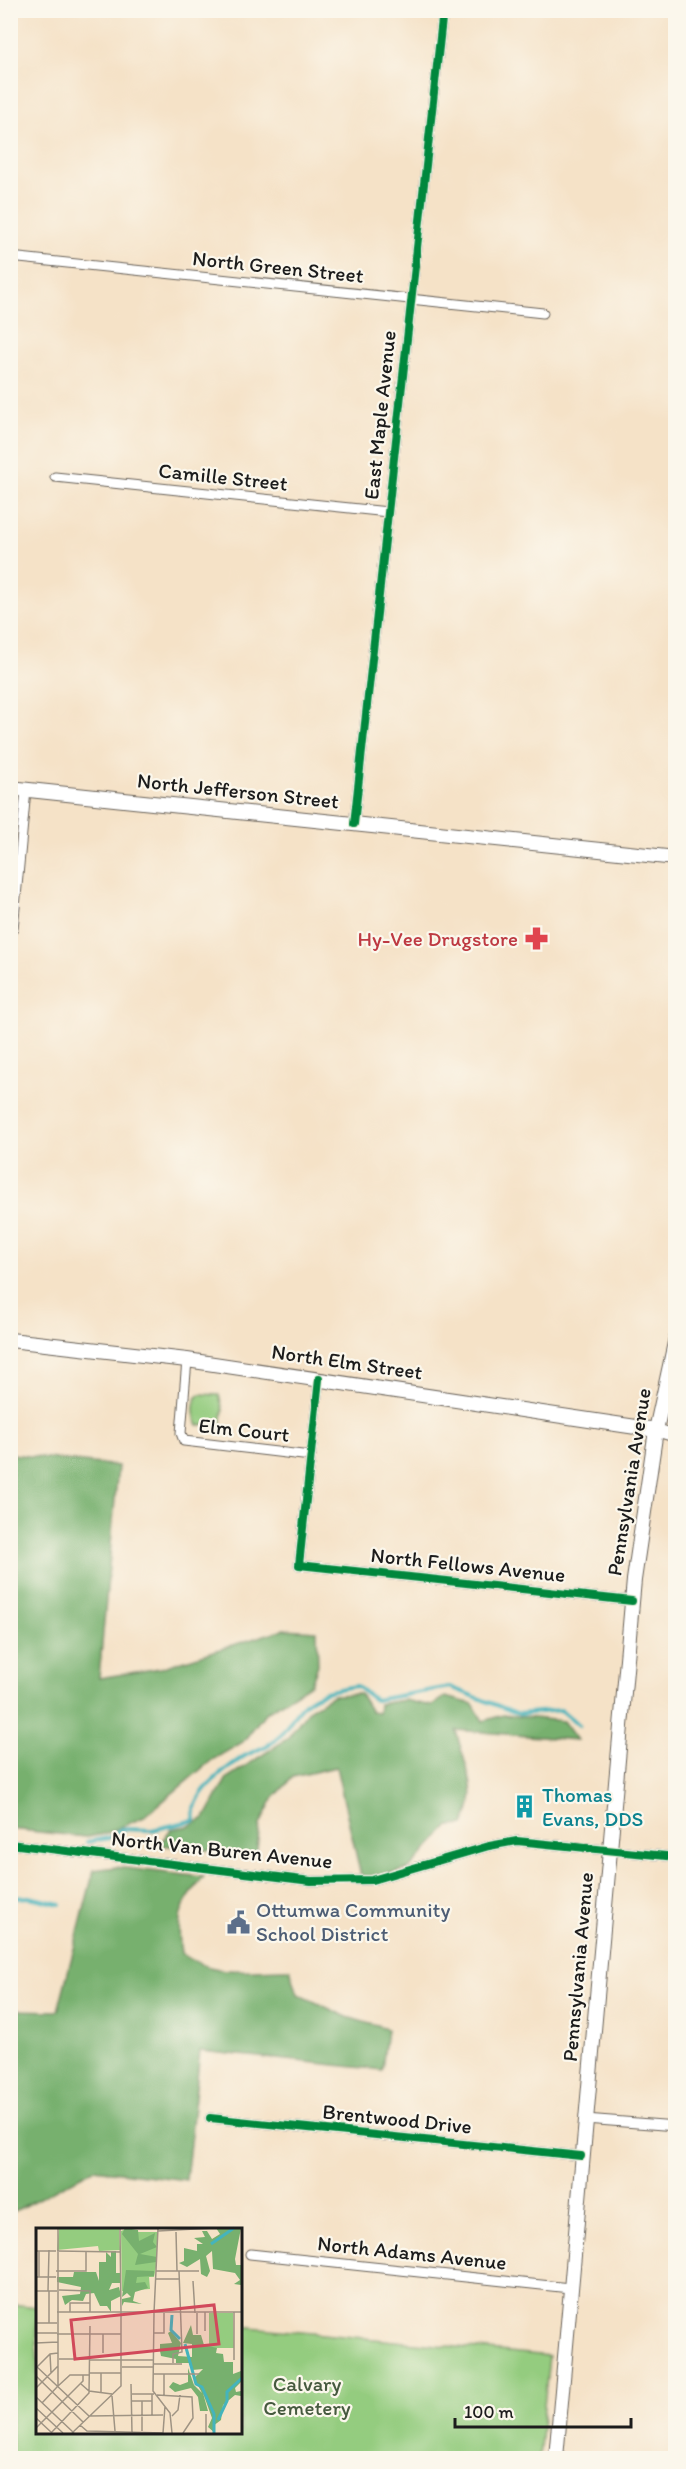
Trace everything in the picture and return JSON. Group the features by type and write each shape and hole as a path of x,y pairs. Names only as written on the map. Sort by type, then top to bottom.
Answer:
{"main road":[{"name":"North Jefferson Street","path":"10,788 675,858"},
{"name":"Pennsylvania Avenue","path":"556,2458 632,1601 656,1430 675,1338"},
{"name":"North Elm Street","path":"10,1340 187,1360 656,1430"}],"street":[{"name":"East Maple Avenue","path":"354,824 443,10"},
{"name":"North Green Street","path":"10,257 543,313"},
{"name":"Camille Street","path":"55,477 388,513"},
{"path":"13,929 26,790"},
{"name":"Elm Court","path":"187,1360 181,1433 184,1441 311,1456"},
{"path":"311,1456 319,1379"},
{"name":"North Elm Street","path":"656,1430 675,1436"},
{"name":"North Fellows Avenue","path":"311,1456 299,1565 632,1601"},
{"name":"North Van Buren Avenue","path":"10,1844 310,1881 372,1880 479,1849 517,1841 675,1857"},
{"name":"Brentwood Drive","path":"210,2118 582,2156"},
{"path":"585,2119 675,2126"},
{"name":"North Adams Avenue","path":"250,2254 570,2288"}],"green space":[{"path":"200,1394 219,1395 223,1410 221,1427 198,1425 194,1409 195,1401"},
{"path":"11,1454 118,1466 99,1678 160,1668 284,1629 317,1631 318,1665 311,1684 265,1713 243,1742 212,1760 144,1817 105,1834 86,1837 11,1829"},
{"path":"360,1694 371,1712 378,1713 379,1704 404,1700 432,1706 445,1697 473,1704 483,1721 503,1715 563,1721 577,1740 456,1730 470,1778 469,1812 464,1825 449,1826 409,1869 362,1880 336,1767 293,1777 272,1800 260,1825 256,1855 159,1845 171,1829 189,1826 205,1818 227,1778 287,1739 308,1710 333,1695"},
{"path":"116,1867 204,1877 182,1912 179,1929 181,1953 194,1961 220,1969 290,1969 298,1994 347,2017 387,2029 382,2070 200,2051 186,2180 94,2169 11,2213 11,2010 58,2011 94,1870"},
{"name":"Calvary Cemetery","path":"10,2304 36,2307 36,2433 242,2433 242,2326 549,2356 539,2458 11,2458"}],"waterway":[{"path":"87,1842 109,1838 121,1829 152,1830 195,1820 197,1801 210,1784 243,1757 275,1740 300,1707 322,1693 356,1686 375,1700 450,1687 519,1714 561,1710 579,1725"},
{"path":"10,1898 29,1897 60,1904"}],"cycle path":[{"path":"354,824 443,10"},
{"path":"319,1379 299,1565 632,1601"},
{"path":"10,1844 311,1881 372,1880 489,1846 517,1841 676,1857"},
{"path":"210,2118 581,2156"}],"place":[{"name":"Hy-Vee Drugstore","path":"536,939"},
{"name":"Thomas Evans, DDS","path":"524,1807"},
{"name":"Ottumwa Community School District","path":"238,1922"}]}
